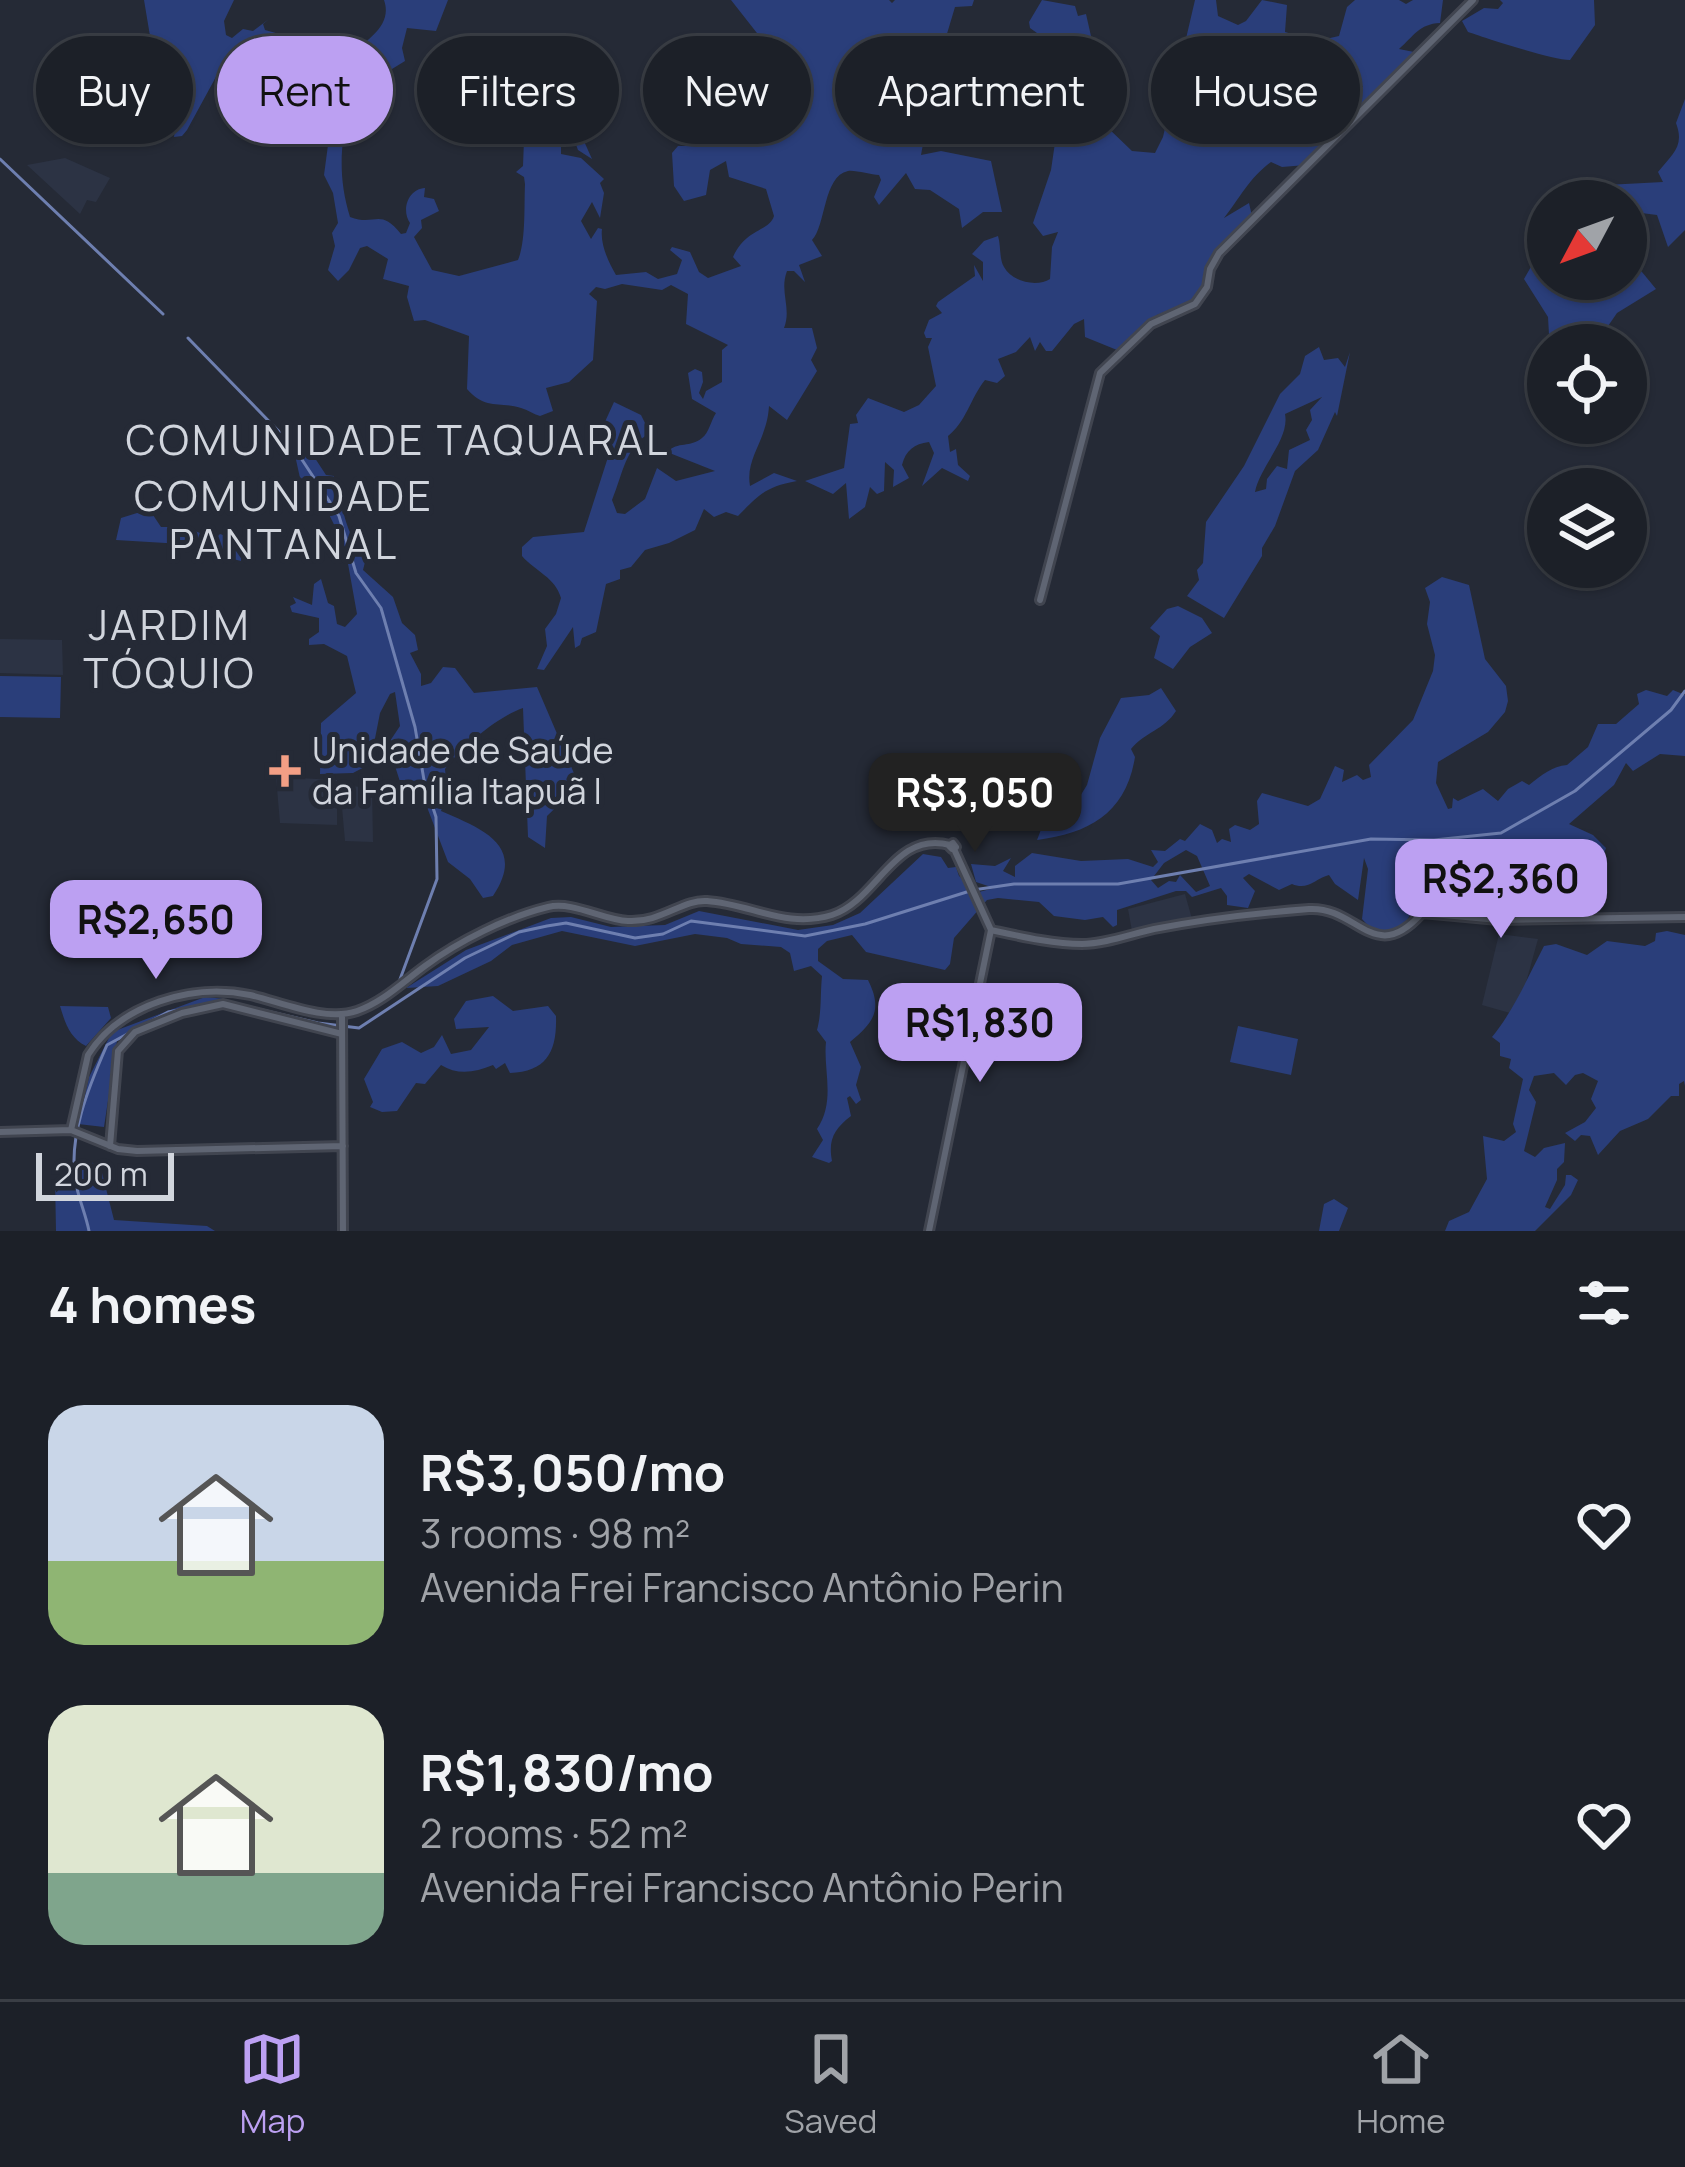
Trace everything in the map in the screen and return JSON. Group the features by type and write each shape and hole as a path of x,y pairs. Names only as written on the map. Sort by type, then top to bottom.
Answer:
{"street":[{"path":"1040,600 1100,373 1150,323 1195,304 1219,253 1473,0"},
{"path":"110,1145 118,1051 150,1025 204,1006 238,1006 342,1025 462,942 553,905 628,921 659,919 700,901 775,918 825,917 852,906 913,846 936,841 952,847 991,930 929,1231"},
{"path":"991,930 1082,944 1235,916 1331,909 1381,937 1404,929 1422,914 1517,920 1685,917"},
{"path":"77,1131 88,1054 116,1023 140,1010 188,994 232,992 342,1025"},
{"path":"342,1025 343,1231"},
{"path":"0,1132 77,1131 137,1151 343,1145"}],"shaded area":[{"path":"144,0 234,0 224,21 228,36 217,36 217,75 193,119 193,36 150,36"},
{"path":"384,0 448,0 436,31 407,28 402,48 405,61 393,68 393,36 372,36 382,25"},
{"path":"731,0 974,0 972,6 955,7 946,36 835,36 835,144 923,144 921,155 941,151 991,161 1002,212 983,212 962,228 959,209 930,190 915,189 906,173 879,205 874,197 879,175 848,171 840,175 829,191 812,240 822,256 799,265 805,282 794,271 787,271 785,279 784,328 812,328 817,348 811,360 817,371 787,420 769,406 749,476 750,486 774,473 797,481 764,493 738,516 726,512 714,517 704,509 695,530 645,550 631,567 620,570 620,579 606,584 596,632 582,638 575,648 573,627 544,670 537,669 547,646 545,629 561,598 550,580 522,556 522,547 533,537 584,532 609,454 604,424 614,402 641,415 650,433 626,462 612,500 617,513 625,514 645,499 657,468 676,481 715,471 667,452 698,441 706,433 716,413 692,399 688,373 702,372 699,393 703,399 706,391 722,382 722,350 728,345 686,324 688,294 671,285 662,290 622,284 596,287 589,294 597,301 593,360 569,382 546,388 553,411 540,416 474,396 467,389 469,336 425,320 414,321 409,286 383,279 388,259 367,246 360,248 338,281 328,270 335,246 332,233 338,223 324,175 328,145 343,144 342,173 350,217 382,219 406,233 408,201 425,188 424,197 434,199 439,211 421,220 422,228 414,237 432,270 459,276 518,260 525,184 516,172 523,166 524,144 561,144 561,154 581,158 604,179 600,218 592,202 581,221 591,239 602,229 616,275 646,272 658,279 677,274 682,260 672,247 690,252 699,272 708,278 741,266 733,257 738,248 774,216 766,189 729,177 726,161 710,170 706,195 684,201 674,186 672,153 678,146 692,144 811,144 811,36 759,36"},
{"path":"1042,0 1075,6 1078,16 1086,14 1091,36 1041,36 1029,22"},
{"path":"1195,0 1216,0 1218,16 1238,25 1262,0 1287,5 1285,32 1299,36 1187,36"},
{"path":"1355,0 1406,4 1443,0 1440,23 1422,28 1399,49 1414,52 1360,106 1360,36 1339,36 1347,7"},
{"path":"1500,0 1594,0 1595,25 1570,60 1468,32 1462,21 1484,8 1498,9"},
{"path":"269,19 263,24 265,30 283,35 234,36 243,29 253,31"},
{"path":"1685,99 1685,230 1668,247 1657,215 1647,214 1647,183 1663,182 1658,172 1678,144 1676,123"},
{"path":"576,144 585,144 592,159"},
{"path":"1055,144 1125,144 1132,151 1155,153 1160,144 1326,144 1306,165 1282,167 1271,162 1251,181 1224,218 1249,203 1252,216 1211,267 1211,286 1205,296 1157,315 1117,350 1085,337 1084,319 1052,351 1040,342 1035,351 1030,337 1016,352 998,359 1005,376 997,383 985,380 948,436 950,452 956,449 958,465 970,476 968,481 942,468 922,486 934,453 929,442 919,444 902,465 909,478 893,487 894,470 885,462 884,491 877,494 870,487 865,507 849,519 846,483 833,494 805,481 844,468 850,424 858,423 856,415 868,398 904,412 919,405 936,386 928,347 932,338 924,333 929,320 942,313 938,302 975,276 974,265 983,281 983,262 972,254 984,241 998,236 1001,260 1013,277 1039,283 1050,279 1058,232 1043,236 1033,223"},
{"path":"65,158 110,178 96,202 87,200 80,214 27,165"},
{"path":"1537,300 1638,300 1609,324 1548,324"},
{"path":"1319,347 1324,360 1338,358 1345,367 1350,352 1337,416 1335,412 1318,450 1295,471 1262,556 1224,618 1187,596 1199,580 1206,522 1244,466 1280,394 1300,374 1305,356","holes":["1322,397 1310,410 1312,420 1306,430 1310,440 1289,450 1287,469 1277,466 1266,489 1255,492 1283,433 1285,414"]},
{"path":"293,446 307,446 326,475 334,476 334,495 340,496 348,529 366,558 363,570 393,597 402,623 415,635 418,650 410,653 421,674 421,686 431,683 443,667 455,668 474,693 537,687 579,785 547,816 545,848 528,837 523,708 481,733 445,769 447,791 441,811 484,832 502,851 505,864 493,896 483,898 470,879 448,862 422,794 402,788 388,744 400,726 395,692 380,713 370,764 353,773 320,774 321,723 356,693 347,656 324,644 309,645 309,639 319,632 319,618 292,612 290,606 296,603 293,597 312,605 314,584 321,579 337,624 345,627 357,614 345,547 323,502 313,502 309,485 314,483 300,478"},
{"path":"153,515 161,527 185,527 215,539 220,534 230,545 240,540 249,544 241,552 241,561 221,556 215,546 116,540 121,518"},
{"path":"1442,577 1469,585 1485,659 1506,686 1508,701 1488,732 1438,762 1436,783 1448,809 1453,798 1458,801 1483,789 1498,801 1522,781 1529,785 1567,765 1588,747 1598,724 1616,724 1639,704 1637,694 1646,690 1667,696 1673,690 1685,695 1685,756 1660,754 1633,771 1626,763 1614,785 1569,824 1593,835 1606,848 1597,873 1587,871 1580,878 1561,864 1522,868 1511,861 1507,869 1466,867 1455,873 1425,874 1409,918 1375,933 1362,919 1368,869 1364,858 1358,900 1329,875 1279,890 1249,874 1243,878 1255,891 1248,908 1227,905 1221,888 1192,897 1176,891 1117,910 1113,927 1103,917 1054,916 1039,902 987,900 954,938 945,970 866,952 852,935 827,941 818,949 818,961 843,979 868,980 875,1000 870,1022 850,1042 861,1067 856,1085 861,1100 856,1104 847,1098 851,1116 834,1136 829,1163 812,1157 823,1140 817,1129 827,1097 826,1042 817,1030 822,976 811,966 794,971 790,953 781,947 695,934 635,946 562,931 512,945 491,961 438,986 406,988 466,950 551,918 571,917 611,927 665,925 699,911 798,930 833,925 860,913 923,854 941,857 948,868 956,867 959,876 979,892 994,888 976,882 971,864 995,866 1011,858 1003,871 1015,877 1015,866 1032,853 1081,861 1128,859 1153,867 1158,862 1151,850 1165,851 1180,839 1185,841 1200,824 1212,830 1217,843 1222,839 1231,842 1229,829 1235,825 1250,830 1259,824 1257,801 1262,793 1308,806 1320,799 1335,766 1344,770 1342,782 1357,775 1363,780 1371,777 1369,765 1413,720 1433,671 1435,655 1427,624 1430,602 1425,588","holes":["1186,850 1197,856 1210,886 1196,892 1180,875 1176,882 1158,888 1151,880 1164,863"]},
{"path":"1178,606 1202,618 1212,633 1190,647 1173,669 1154,658 1160,636 1150,628 1167,609"},
{"path":"0,639 62,640 63,675 0,673"},
{"path":"0,676 61,677 60,718 0,717"},
{"path":"1161,688 1176,711 1131,749 1135,757 1130,776 1114,806 1089,825 1037,840 1052,801 1061,799 1074,806 1087,785 1100,738 1121,698 1149,695"},
{"path":"276,777 337,780 337,825 280,823"},
{"path":"340,785 372,788 373,842 345,841"},
{"path":"1185,894 1192,919 1132,931 1128,909"},
{"path":"1656,933 1685,935 1685,1086 1684,1081 1679,1084 1679,1096 1671,1096 1648,1119 1620,1131 1598,1155 1590,1136 1581,1135 1575,1141 1565,1133 1585,1122 1596,1108 1591,1099 1598,1081 1583,1073 1566,1085 1554,1073 1534,1076 1529,1090 1536,1102 1524,1151 1535,1157 1544,1148 1565,1143 1564,1162 1557,1169 1545,1207 1550,1209 1566,1175 1578,1180 1571,1195 1535,1231 1445,1231 1449,1221 1469,1212 1487,1179 1483,1136 1504,1141 1516,1132 1513,1124 1523,1079 1509,1068 1511,1059 1500,1056 1500,1043 1492,1037 1544,946 1556,944 1587,955 1607,941 1645,946 1655,941"},
{"path":"1499,934 1538,939 1517,1015 1482,1005"},
{"path":"493,996 513,1011 548,1006 556,1016 552,1049 541,1064 510,1073 505,1063 496,1069 493,1065 466,1072 441,1065 425,1084 416,1083 397,1111 370,1107 373,1102 364,1079 382,1049 402,1042 421,1053 434,1047 442,1035 451,1054 471,1050 489,1027 456,1029 454,1019 466,1001"},
{"path":"205,997 225,999 176,1012 117,1041 104,1127 78,1124 89,1077 112,1032"},
{"path":"60,1006 108,1007 111,1018 86,1046 72,1034"},
{"path":"1238,1026 1298,1039 1291,1075 1230,1062"},
{"path":"86,1161 100,1165 114,1220 207,1226 215,1231 56,1231 55,1179 74,1179"},
{"path":"1334,1199 1348,1208 1339,1231 1319,1231 1324,1204"}],"waterway":[{"path":"0,159 163,314"},
{"path":"188,338 293,446 339,516 356,573 381,608 436,817 437,879 399,982"},
{"path":"232,1003 359,1028 465,958 519,932 547,926 566,923 635,938 663,934 691,921 805,936 865,924 973,890 1014,884 1118,884 1371,839 1434,840 1501,833 1575,791 1671,710 1685,691"},
{"path":"89,1231 76,1184 75,1149 87,1095 107,1045 168,1012 222,1002"}],"place":[{"name":"Unidade de Saúde da Família Itapuã I","path":"285,771"}],"district":[{"name":"COMUNIDADE TAQUARAL","path":"398,440"},
{"name":"COMUNIDADE PANTANAL","path":"284,520"},
{"name":"JARDIM TÓQUIO","path":"170,649"}]}
